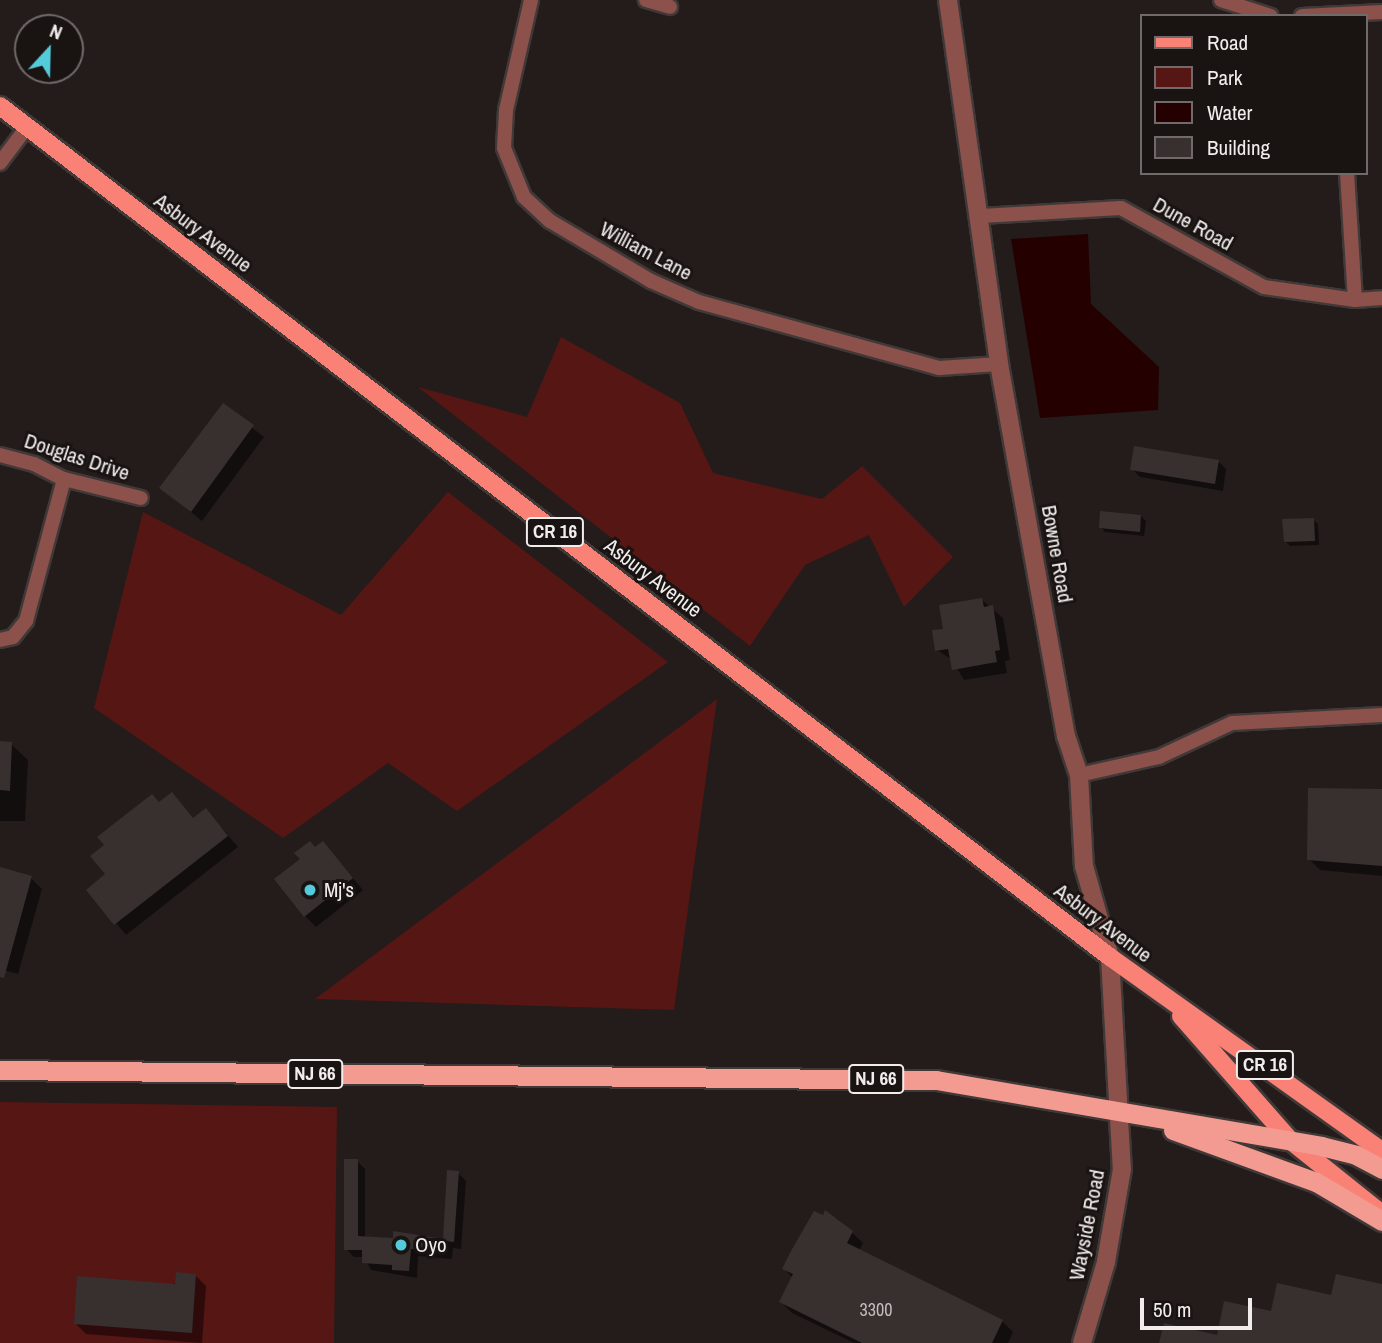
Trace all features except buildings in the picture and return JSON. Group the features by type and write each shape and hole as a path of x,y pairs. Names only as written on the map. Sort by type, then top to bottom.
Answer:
{"highway":[{"name":"NJ 66","path":"0,1070 936,1080 1119,1113 1315,1182 1382,1221"},
{"name":"Asbury Avenue","path":"1119,1113 1291,1141 1356,1155 1382,1169"}],"main road":[{"name":"Asbury Avenue","path":"0,106 1110,957 1382,1151"},
{"name":"Asbury Avenue","path":"1145,983 1187,1021 1291,1141 1382,1215"}],"street":[{"name":"William Lane","path":"531,0 506,110 504,148 524,197 550,221 651,281 699,302 916,363 957,369 999,364"},
{"path":"646,0 670,7"},
{"name":"Bowne Road","path":"948,0 981,216 999,364 1066,736 1079,775 1084,866 1110,957 1119,1113"},
{"path":"1221,0 1265,14"},
{"path":"1313,14 1335,10 1382,12"},
{"path":"0,163 27,127"},
{"path":"1346,175 1355,300"},
{"name":"Dune Road","path":"981,216 1121,208 1264,287 1355,300 1382,298"},
{"name":"Douglas Drive","path":"0,455 34,464 64,479 141,498"},
{"path":"0,640 13,637 26,621 64,479"},
{"path":"1079,775 1159,757 1232,723 1382,716"},
{"name":"Wayside Road","path":"1082,1343 1106,1262 1122,1169 1119,1113"}],"green space":[{"path":"561,337 680,403 713,473 822,499 862,466 953,557 904,607 869,535 805,565 750,646 418,387 527,417"},
{"path":"448,492 668,662 457,811 388,763 283,838 94,708 143,512 341,615"},
{"path":"717,699 674,1010 315,999"},
{"path":"0,1102 337,1107 334,1343 0,1343"}],"water":[{"path":"1088,234 1091,304 1159,367 1158,410 1040,418 1011,239"}],"place":[{"name":"Mj's","path":"310,890"},
{"name":"Oyo","path":"401,1245"}]}
